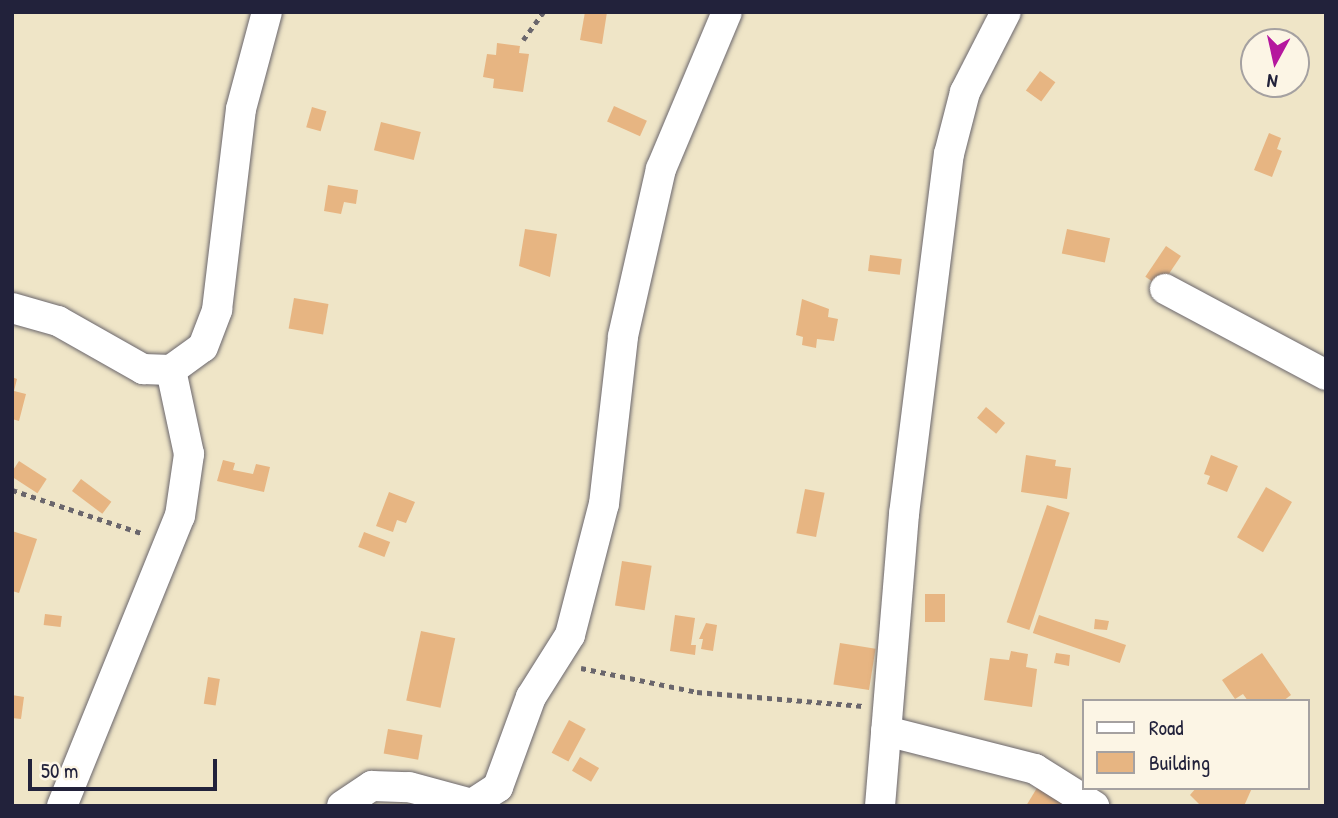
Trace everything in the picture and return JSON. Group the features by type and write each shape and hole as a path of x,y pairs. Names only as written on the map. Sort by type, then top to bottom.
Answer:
{"street":[{"path":"12,309 58,321 143,369 171,370 193,358 211,333 242,109 267,12"},
{"path":"342,806 362,790 382,785 409,787 467,804 487,798 498,787 518,725 570,635 604,504 623,336 661,169 727,12"},
{"path":"880,806 904,513 954,123 965,92 1006,12"},
{"path":"1166,289 1326,375"},
{"path":"62,806 171,544 187,484 189,454 171,370"},
{"path":"887,720 1023,765 1094,806"}],"path":[{"path":"523,40 543,12"},
{"path":"12,490 171,544"},
{"path":"554,662 697,692 887,720"}],"building":[{"path":"585,12 607,12 602,44 580,40"},
{"path":"497,43 520,46 519,53 529,54 523,92 493,88 494,79 483,77 487,54 496,55"},
{"path":"1040,71 1055,82 1041,102 1026,90"},
{"path":"614,106 647,121 640,136 607,122"},
{"path":"312,107 326,111 321,131 306,127"},
{"path":"381,122 421,132 414,160 374,150"},
{"path":"1269,133 1281,138 1277,149 1282,151 1272,177 1254,170"},
{"path":"328,185 358,190 356,204 344,202 341,214 324,211"},
{"path":"525,229 557,234 550,277 519,266"},
{"path":"1067,229 1110,238 1105,263 1062,253"},
{"path":"1166,246 1181,256 1160,287 1145,277"},
{"path":"870,255 902,259 900,275 868,271"},
{"path":"294,298 328,304 323,335 289,329"},
{"path":"802,299 829,309 828,317 838,319 834,341 817,339 816,348 802,345 803,337 796,335"},
{"path":"12,377 17,379 14,391 26,394 19,421 12,419"},
{"path":"986,407 1005,423 996,434 977,418"},
{"path":"1026,455 1056,460 1055,466 1071,468 1067,499 1021,492"},
{"path":"1211,455 1238,466 1227,492 1207,484 1210,476 1204,474"},
{"path":"223,460 235,463 233,470 253,474 256,464 270,467 264,492 217,481"},
{"path":"19,461 47,479 37,493 12,477"},
{"path":"81,479 111,502 102,514 72,491"},
{"path":"1266,487 1292,502 1263,552 1237,537"},
{"path":"805,489 825,493 816,537 796,533"},
{"path":"389,492 415,502 406,523 397,520 393,532 376,526"},
{"path":"1047,505 1070,513 1029,630 1007,622"},
{"path":"12,531 37,539 19,593 12,591"},
{"path":"364,532 390,542 384,557 358,547"},
{"path":"622,561 652,566 645,610 615,605"},
{"path":"925,594 945,594 945,622 925,622"},
{"path":"45,614 62,616 61,627 44,625"},
{"path":"675,615 695,618 691,645 696,645 695,655 670,651"},
{"path":"1039,615 1126,645 1120,663 1033,633"},
{"path":"1095,619 1109,621 1107,630 1094,629"},
{"path":"706,623 717,625 713,651 701,649 703,639 699,639"},
{"path":"421,631 455,638 440,708 406,700"},
{"path":"840,643 876,649 869,690 833,684"},
{"path":"1011,651 1028,654 1026,667 1037,669 1032,707 984,700 990,658 1009,660"},
{"path":"1056,653 1070,655 1069,666 1054,663"},
{"path":"1262,653 1291,695 1286,699 1247,699 1243,694 1235,699 1222,680"},
{"path":"208,677 220,679 216,706 204,704"},
{"path":"12,695 24,697 21,719 12,718"},
{"path":"569,720 586,729 568,762 552,753"},
{"path":"388,729 422,735 418,760 384,754"},
{"path":"580,757 599,768 591,782 572,771"},
{"path":"1040,783 1076,806 1026,806"},
{"path":"1194,790 1251,790 1244,806 1201,806 1190,795"}]}
